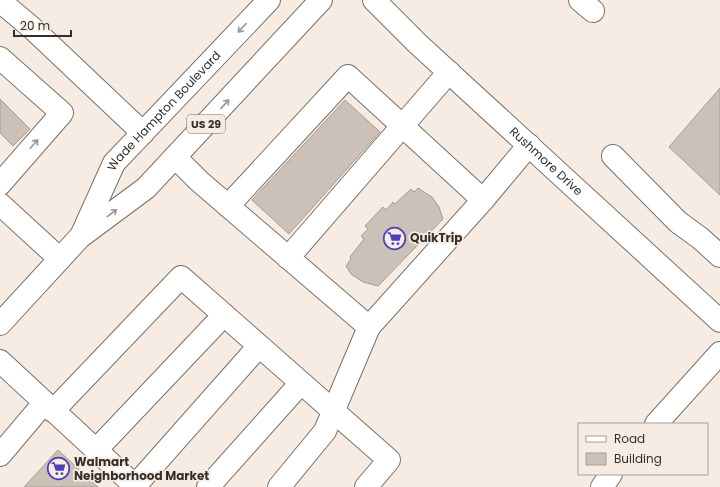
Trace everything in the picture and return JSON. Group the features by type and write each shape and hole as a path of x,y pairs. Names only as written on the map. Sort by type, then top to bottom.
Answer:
{"main road":[{"name":"Wade Hampton Boulevard","path":"80,237 114,163 269,0"},
{"name":"Wade Hampton Boulevard","path":"0,324 80,237 146,188 321,0"},
{"name":"Rushmore Drive","path":"374,0 449,72 720,321"},
{"path":"0,1 32,28 143,133"},
{"path":"0,58 62,113 4,169"},
{"path":"288,258 449,72"},
{"path":"228,206 348,76 483,200"},
{"path":"279,487 325,431 368,327 483,200 529,145"},
{"path":"613,156 678,222 700,238 720,256"},
{"path":"175,157 199,181 368,327"},
{"path":"0,204 60,259"},
{"path":"0,455 181,277 300,384 389,460 366,487"},
{"path":"96,450 224,315"},
{"path":"0,362 136,486 259,346"},
{"path":"657,423 720,353"},
{"path":"208,487 300,384"},
{"path":"602,487 610,475"}],"building":[{"path":"720,88 720,195 669,147"},
{"path":"0,99 30,129 13,146 0,133"},
{"path":"345,100 380,132 289,234 252,200"},
{"name":"QuikTrip","path":"418,188 432,197 439,207 443,219 378,286 363,282 351,274 346,266 351,259 350,257 364,239 361,236 368,229 365,226 383,207 386,210 393,202 395,204 411,189 414,192"},
{"name":"Walmart Neighborhood Market","path":"58,450 98,487 24,487"}],"place":[{"name":"QuikTrip","path":"394,238"},
{"name":"Walmart Neighborhood Market","path":"59,469"}]}
